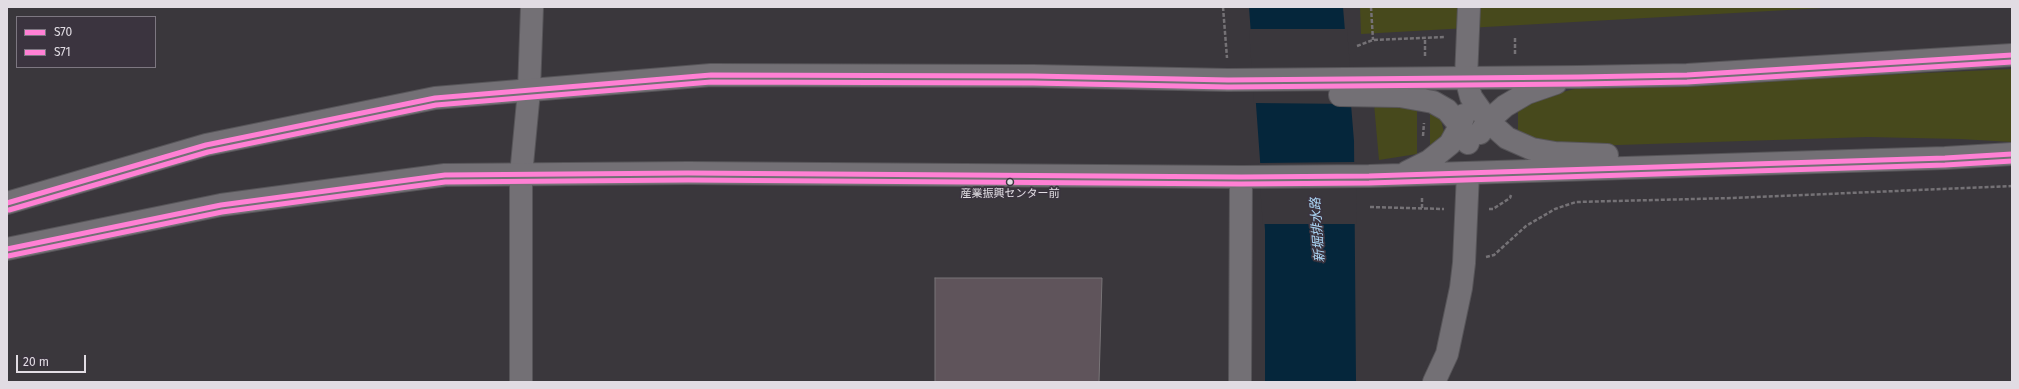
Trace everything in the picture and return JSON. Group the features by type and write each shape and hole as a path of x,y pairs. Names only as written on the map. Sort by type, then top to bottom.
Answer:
{"main road":[{"path":"521,382 521,175 529,90 532,7"},
{"path":"1434,382 1447,354 1453,331 1464,263 1466,78 1469,7"},
{"path":"7,203 206,145 435,98 711,75 1033,76 1245,80 1359,87 1466,78 1687,75 2012,55"},
{"path":"1403,174 1466,141 1505,106 1527,93 1578,77"},
{"path":"1466,78 1471,98 1488,121 1507,138 1532,149 1555,154 1639,155 1687,167"},
{"path":"1359,87 1433,102 1447,110 1466,141"},
{"path":"7,249 221,205 445,175 712,173 1245,177 1369,176 1403,174 1429,161 1450,144 1466,141 1687,167 1945,158 2012,154"},
{"path":"1240,382 1245,177"}],"path":[{"path":"1223,7 1245,80"},
{"path":"1371,7 1373,40"},
{"path":"1357,46 1373,40 1447,37"},
{"path":"1515,37 1515,61"},
{"path":"1425,38 1425,58"},
{"path":"1423,139 1424,116"},
{"path":"1464,263 1494,255 1526,226 1556,209 1576,202 2012,186"},
{"path":"1487,209 1492,209 1510,198 1512,188"},
{"path":"1370,208 1445,209"}],"green space":[{"path":"1360,7 1841,7 1361,34"},
{"path":"2012,69 2012,142 1868,137 1587,146 1540,140 1518,133 1518,108 1554,94 1575,89"},
{"path":"1374,104 1417,109 1417,154 1379,160"},
{"path":"1430,113 1441,120 1444,132 1442,137 1430,148"}],"water":[{"name":"新堀排水路","path":"1249,7 1343,7 1354,141 1356,382 1265,382 1265,230"}],"pier":[{"path":"1249,29 1347,29 1353,104 1254,103"},
{"path":"1356,162 1357,224 1263,224 1258,163"}],"building":[{"path":"935,278 1102,278 1099,382 935,382"}],"transit line":[{"name":"S70","path":"7,203 206,145 435,98 711,75 1033,76 1228,80 1579,77 1687,75 2012,55"},
{"name":"S71","path":"9,210 208,152 436,105 711,82 1033,83 1228,87 1579,84 1687,82 2012,62"},
{"name":"S70","path":"7,249 221,205 445,175 688,173 1241,177 1369,176 1945,158 2012,154"},
{"name":"S71","path":"8,256 222,212 445,182 688,180 1241,184 1369,183 1945,165 2012,161"}],"place":[{"name":"産業振興センター前","path":"1010,182"}]}
